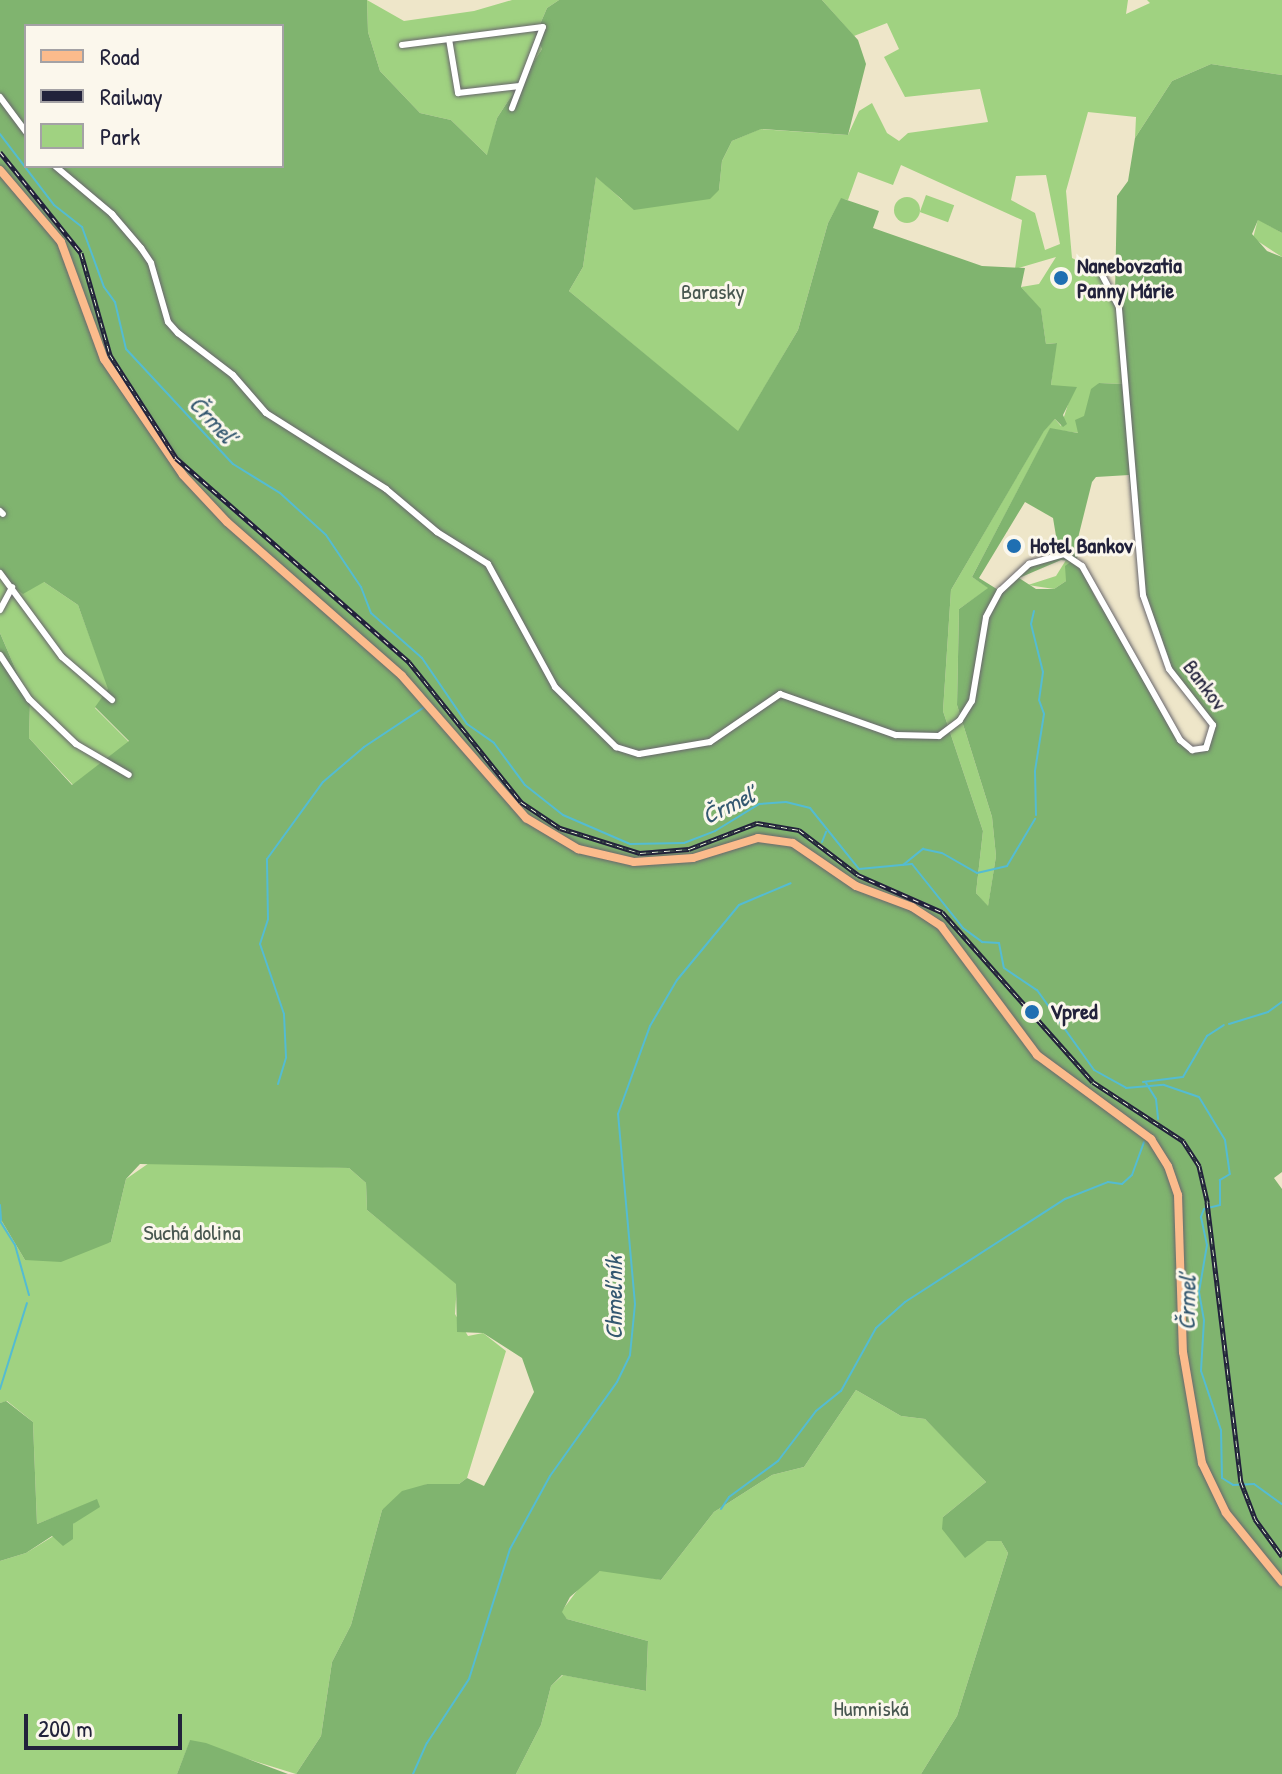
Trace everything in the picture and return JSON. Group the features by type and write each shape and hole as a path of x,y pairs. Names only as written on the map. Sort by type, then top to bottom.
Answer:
{"main road":[{"path":"0,170 61,242 104,359 183,475 214,510 402,676 526,818 578,849 634,862 693,858 764,838 793,843 856,886 912,907 941,926 1037,1055 1151,1139 1178,1195 1183,1352 1202,1463 1226,1513 1282,1582"}],"street":[{"path":"402,45 543,27 512,108"},
{"path":"449,39 458,93 520,86"},
{"path":"0,97 24,129"},
{"name":"Bankov","path":"57,168 112,214 141,248 151,263 168,322 178,333 233,375 266,413 386,489 437,532 488,564 555,687 623,750 645,754 710,742 780,694 896,735 934,738 951,728 972,701 993,603 1019,571 1047,557 1072,556 1099,604 1128,641 1184,745 1197,751 1212,739 1211,720 1169,669 1143,595 1119,307 1102,275"},
{"path":"0,573 62,657 112,700"},
{"path":"0,610 12,587"},
{"path":"0,655 29,699 76,744 129,775"}],"green space":[{"path":"0,0 367,0 368,32 380,71 420,113 451,120 487,155 497,118 542,49 535,36 547,8 559,0 822,0 858,40 866,64 848,135 761,129 732,141 722,161 719,190 710,199 634,210 596,177 583,267 569,291 738,431 798,330 828,223 841,198 879,211 873,228 982,266 1025,268 1021,287 1041,309 1046,344 1057,343 1051,385 1077,387 1063,415 1067,424 1063,427 1055,419 1044,431 951,590 943,711 983,831 976,893 988,906 996,856 992,817 957,705 959,609 988,588 972,577 1050,428 1078,433 1075,420 1084,416 1091,389 1099,383 1123,384 1115,293 1117,196 1128,181 1135,138 1172,81 1211,64 1282,75 1282,233 1258,220 1252,234 1267,251 1282,257 1282,1172 1274,1178 1282,1189 1282,1774 921,1774 957,1716 1008,1553 1001,1541 987,1541 965,1558 942,1529 943,1517 986,1482 925,1419 901,1416 856,1390 804,1467 772,1475 714,1512 661,1580 600,1571 570,1597 562,1612 567,1619 648,1641 646,1691 562,1675 551,1686 541,1725 516,1774 296,1774 321,1736 332,1662 351,1625 382,1510 402,1491 427,1484 459,1484 467,1478 484,1486 534,1392 522,1358 483,1333 457,1332 456,1284 367,1210 366,1183 349,1168 140,1164 126,1179 111,1242 61,1262 25,1260 0,1218 0,633 30,703 29,738 72,785 129,741 95,707 108,689 78,605 44,582 23,594 0,576","holes":["1129,475 1143,595 1173,676 1214,730 1197,751 1180,740 1128,641 1099,604 1076,559 1082,551 1077,542 1092,482 1096,477","1025,502 1053,518 1059,554 1019,571 1000,591 979,578","1061,560 1072,561 1065,566 1066,581 1054,589 1036,589 1019,578"]},
{"path":"367,0 404,21 474,11 512,0 559,0 547,8 535,36 542,49 497,118 488,156 451,120 420,113 380,71 368,32"},
{"name":"Barasky","path":"822,0 1128,0 1126,14 1150,3 1147,0 1282,0 1282,75 1211,64 1172,81 1135,138 1136,117 1088,112 1066,191 1072,258 1098,271 1115,293 1123,384 1099,383 1079,433 1050,429 972,577 989,588 959,609 957,705 992,817 996,856 988,907 976,893 983,831 943,711 951,590 1044,430 1055,419 1061,426 1071,395 1051,385 1056,343 1046,344 1041,310 1021,287 1039,284 1056,257 1015,269 1022,220 901,165 893,185 858,172 848,200 841,199 828,223 798,330 738,432 569,291 583,267 596,176 622,200 719,190 722,161 732,141 760,129 848,135 859,111 872,103 887,133 899,141 908,133 988,122 980,89 905,97 884,57 899,49 887,23 854,36","holes":["1046,175 1060,244 1045,250 1035,213 1011,200 1016,176"]},
{"path":"926,195 954,205 948,222 920,212"},
{"path":"907,197 916,201 920,210 916,219 907,223 898,219 894,210 898,201"},
{"path":"1258,219 1282,233 1282,257 1253,238"},
{"path":"1066,560 1073,561 1066,581 1054,589 1028,585 1056,576"},
{"path":"0,576 44,582 78,605 109,689 95,708 129,742 73,785 29,738 30,703 0,633"},
{"name":"Suchá dolina","path":"152,1161 349,1168 366,1183 367,1210 457,1284 455,1314 468,1336 483,1333 506,1351 467,1478 459,1484 427,1484 382,1510 351,1625 332,1662 321,1736 296,1774 190,1741 177,1774 0,1774 0,1561 26,1553 73,1524 97,1500 37,1524 33,1422 7,1401 0,1403 0,1218 25,1260 111,1242 126,1179"},
{"name":"Humniská","path":"856,1390 901,1416 925,1419 986,1482 943,1517 987,1541 1001,1541 1008,1553 957,1716 921,1774 516,1774 541,1725 551,1686 563,1675 646,1691 648,1641 567,1619 561,1612 585,1580 600,1571 619,1571 661,1580 714,1512 772,1475 804,1467"},
{"path":"6,1401 33,1422 37,1524 97,1499 100,1507 73,1524 73,1539 63,1546 52,1536 26,1553 0,1561 0,1403"},
{"path":"190,1740 206,1743 288,1774 177,1774"}],"waterway":[{"name":"Črmeľ","path":"0,134 24,166"},
{"name":"Črmeľ","path":"26,168 54,205 82,227 104,287 115,302 126,349 233,464 280,493 326,535 361,587 371,613 422,658 467,724 494,743 525,785 563,815 630,844 684,843 715,831 759,804 786,802 810,808 859,869 912,864 963,928 982,942 999,943 1004,968 1037,990 1094,1070 1126,1088 1164,1085 1199,1097 1225,1140 1230,1174 1220,1180 1220,1205 1204,1209 1201,1217 1207,1245 1199,1292 1204,1320 1201,1371 1221,1430 1222,1478 1233,1485 1254,1484 1282,1504"},
{"path":"1034,611 1031,624 1043,672 1039,700 1044,714 1035,771 1036,815"},
{"path":"278,1084 286,1057 284,1014 260,944 268,919 267,859 323,782 364,747 426,706"},
{"path":"903,865 923,849 942,853 977,873 1007,866 1035,819"},
{"name":"Chmeľník","path":"822,842 826,832"},
{"name":"Chmeľník","path":"413,1774 427,1743 469,1679 510,1549 550,1476 617,1382 630,1355 635,1304 618,1114 650,1026 677,980 739,905 791,883"},
{"path":"1229,1024 1268,1012 1282,1002"},
{"path":"1143,1082 1183,1077 1207,1036 1224,1025"},
{"path":"1146,1083 1156,1099 1158,1119"},
{"path":"721,1509 729,1497 778,1461 816,1411 841,1391 876,1328 905,1302 1065,1199 1108,1182 1122,1184 1132,1175 1144,1142"},
{"path":"0,1205 1,1220"},
{"path":"0,1221 15,1245 29,1295"},
{"path":"0,1389 27,1303"}],"railway":[{"path":"0,152 81,253 110,355 176,458 409,662 521,802 560,828 640,853 689,849 757,823 799,830 858,875 942,912 1093,1082 1183,1141 1199,1166 1207,1202 1241,1482 1255,1519 1282,1556"}],"place":[{"name":"Nanebovzatia Panny Márie","path":"1061,278"},
{"name":"Hotel Bankov","path":"1014,546"},
{"name":"Vpred","path":"1032,1012"}]}
